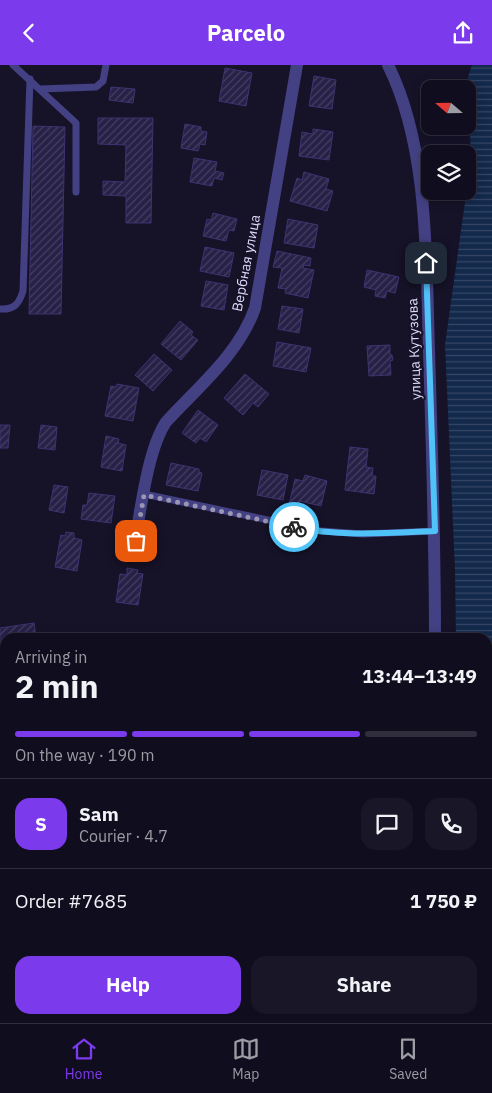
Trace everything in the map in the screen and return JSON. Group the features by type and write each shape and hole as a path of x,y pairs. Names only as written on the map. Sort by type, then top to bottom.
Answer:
{"street":[{"name":"Вербная улица","path":"136,541 156,440 160,431 166,422 231,352 249,324 255,308 297,65"},
{"name":"улица Кутузова","path":"388,65 409,119 420,177 425,247 435,531 435,633"}],"lane":[{"path":"14,65 76,123 76,192"},
{"path":"40,89 96,87 103,81 106,65"},
{"path":"0,309 12,308 17,305 22,291 30,79"},
{"path":"144,495 321,531 362,534 435,531"}],"water":[{"path":"472,65 492,65 492,633 456,633 445,345 465,200 476,200 476,145 470,145 470,135 476,135 476,80 468,80"}],"building":[{"path":"225,68 252,73 246,106 219,101"},
{"path":"314,76 336,80 332,109 309,106"},
{"path":"111,87 135,89 133,103 109,100"},
{"path":"98,118 153,118 151,223 126,223 126,196 103,195 103,181 125,182 126,145 98,144"},
{"path":"185,124 201,127 201,131 207,132 205,145 200,144 198,151 181,148"},
{"path":"33,126 65,127 61,314 29,314"},
{"path":"313,129 333,132 329,160 299,156 302,132 313,134"},
{"path":"194,158 217,162 215,171 224,173 222,180 214,178 212,186 190,182"},
{"path":"304,172 329,179 326,189 333,191 327,211 290,201 297,178 302,180"},
{"path":"213,213 237,219 234,231 229,230 226,241 203,236 207,219 211,220"},
{"path":"288,219 318,225 314,248 284,243"},
{"path":"205,247 234,253 229,277 200,271"},
{"path":"277,251 311,258 310,266 304,265 303,268 314,270 308,298 285,293 286,289 278,288 282,268 273,267"},
{"path":"367,270 399,277 395,293 387,291 385,298 375,296 376,290 364,287"},
{"path":"206,281 228,285 224,310 201,306"},
{"path":"282,306 303,309 299,333 278,329"},
{"path":"180,321 193,332 191,335 198,340 181,360 161,344"},
{"path":"277,342 311,348 306,372 273,366"},
{"path":"390,345 390,355 392,355 393,360 390,361 391,375 369,376 367,346"},
{"path":"154,354 172,370 153,391 135,375"},
{"path":"245,374 269,394 258,407 253,403 243,415 224,398"},
{"path":"117,384 139,388 133,421 105,416 111,386 116,387"},
{"path":"198,410 218,425 206,442 200,438 196,443 182,433"},
{"path":"0,425 10,425 8,448 0,448"},
{"path":"41,425 57,427 55,450 38,448"},
{"path":"106,436 119,439 118,443 126,445 122,471 101,467"},
{"path":"350,447 368,449 366,467 373,468 372,476 376,476 374,494 345,490"},
{"path":"171,463 199,469 199,472 202,473 198,491 166,485"},
{"path":"262,470 288,475 283,500 257,495"},
{"path":"305,475 327,481 321,506 300,501 297,511 288,509 295,479 303,481"},
{"path":"54,485 68,487 64,513 49,510"},
{"path":"89,493 115,496 111,523 81,519 83,505 87,505"},
{"path":"66,532 74,533 74,538 82,540 77,571 55,567 61,535 65,536"},
{"path":"127,568 138,570 137,573 143,574 138,605 116,602 120,574 127,575"},
{"path":"34,623 35,633 0,633 0,628"}],"way so far":[{"path":"136,541 144,495 294,527"}],"route":[{"path":"294,527 362,534 435,531 426,263"}]}
